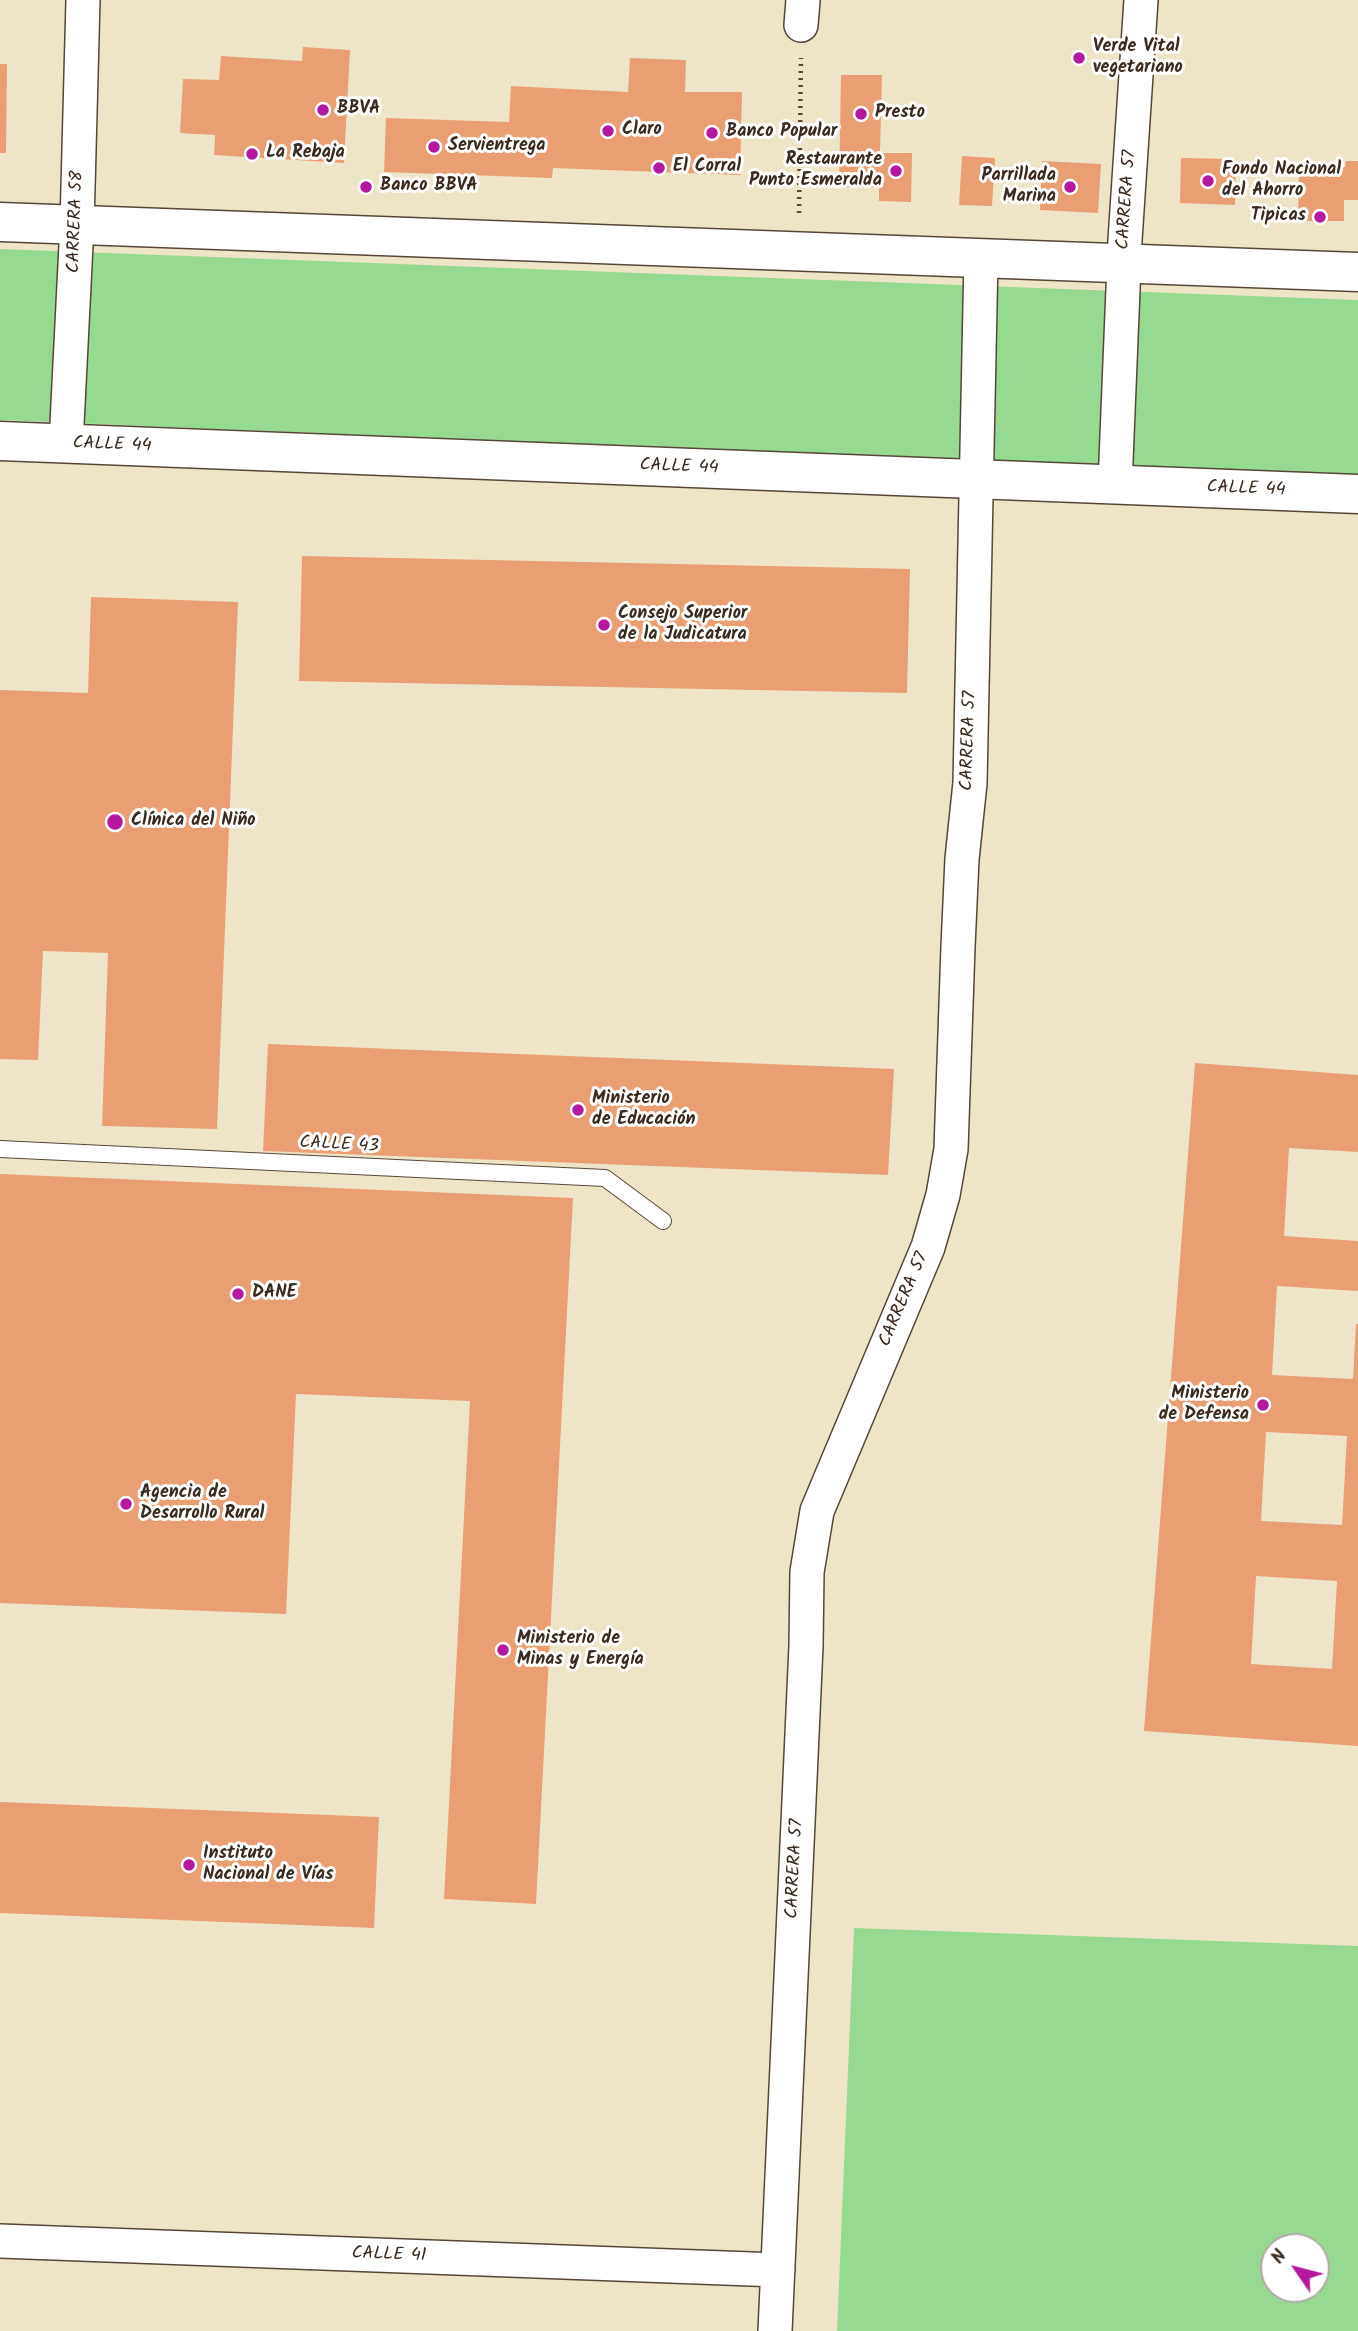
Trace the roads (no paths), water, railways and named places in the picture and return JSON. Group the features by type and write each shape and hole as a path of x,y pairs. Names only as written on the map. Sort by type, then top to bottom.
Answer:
{"street":[{"name":"CARRERA 58","path":"66,444 77,225 83,0"},
{"name":"CARRERA 57","path":"1115,485 1124,264 1141,0"},
{"path":"0,222 1358,272"},
{"name":"CARRERA 57","path":"775,2331 806,1660 807,1572 817,1511 928,1247 943,1195 951,1149 959,922 970,783 981,258"},
{"name":"CALLE 44","path":"0,441 1358,494"},
{"name":"CALLE 41","path":"0,2241 778,2270"}],"lane":[{"name":"CALLE 43","path":"0,1149 605,1178 663,1221"}],"place":[{"name":"Verde Vital vegetariano","path":"1079,58"},
{"name":"BBVA","path":"323,110"},
{"name":"Presto","path":"861,114"},
{"name":"Claro","path":"608,131"},
{"name":"Banco Popular","path":"712,133"},
{"name":"Servientrega","path":"434,147"},
{"name":"La Rebaja","path":"252,154"},
{"name":"El Corral","path":"659,168"},
{"name":"Restaurante Punto Esmeralda","path":"896,171"},
{"name":"Fondo Nacional del Ahorro","path":"1208,181"},
{"name":"Banco BBVA","path":"366,187"},
{"name":"Parrillada Marina","path":"1070,187"},
{"name":"Tipicas","path":"1320,217"},
{"name":"Consejo Superior de la Judicatura","path":"604,625"},
{"name":"Clínica del Niño","path":"115,822"},
{"name":"Ministerio de Educación","path":"578,1110"},
{"name":"DANE","path":"238,1294"},
{"name":"Ministerio de Defensa","path":"1263,1405"},
{"name":"Agencia de Desarrollo Rural","path":"126,1504"},
{"name":"Ministerio de Minas y Energía","path":"503,1650"},
{"name":"Instituto Nacional de Vías","path":"189,1865"}]}
